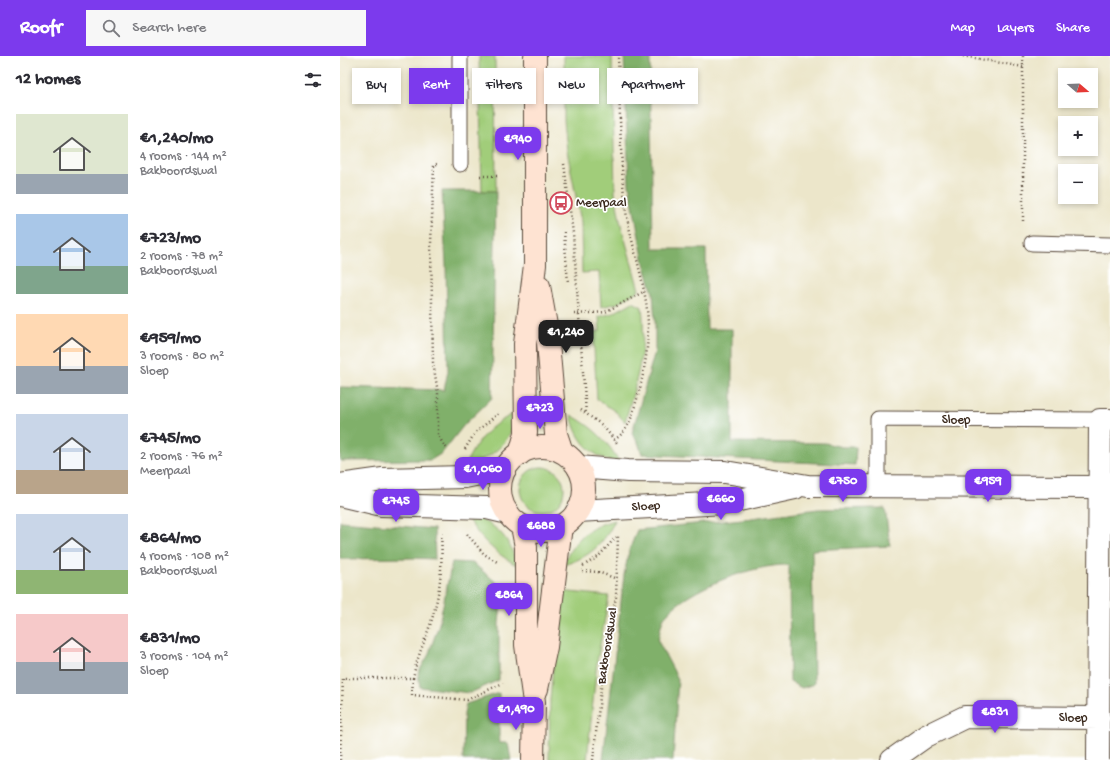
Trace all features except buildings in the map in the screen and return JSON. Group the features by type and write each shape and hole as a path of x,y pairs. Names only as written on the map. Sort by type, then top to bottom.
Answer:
{"main road":[{"path":"533,760 534,702 526,645 526,547 515,520 501,497 500,487 526,434 525,344 535,265 535,56"},
{"path":"515,520 538,531 554,530 570,520 577,511 584,489 583,482 556,434 547,331 535,265"},
{"path":"512,462 532,449 546,447 570,460"},
{"path":"534,702 546,647 561,526"}],"street":[{"name":"Sloep","path":"1098,760 1105,487 1105,420"},
{"name":"Sloep","path":"570,460 628,471 725,472 808,486 1105,487"},
{"path":"340,485 383,479 465,476 512,462"},
{"name":"Sloep","path":"577,511 724,503 808,486"},
{"path":"340,495 382,506 487,508 515,520"},
{"name":"Sloep","path":"892,760 926,736 965,717 1099,718"}],"lane":[{"path":"460,56 460,164"},
{"path":"1032,243 1110,245"},
{"name":"Sloep","path":"878,486 878,419 1105,420"}],"path":[{"path":"614,440 624,434 627,427 644,372 648,334 645,291 624,197 618,56"},
{"path":"963,56 1023,67"},
{"path":"1023,56 1023,240 1032,243"},
{"path":"563,158 571,206 580,314 586,414"},
{"path":"448,449 438,436 438,393 433,362 431,244 434,164 460,164 477,176 500,176"},
{"path":"574,314 605,312 645,291"},
{"path":"440,528 443,562 439,588 430,627 416,662 412,678 412,695 467,700 503,683"},
{"name":"Bakboordswal","path":"579,568 598,557 610,544 618,532 617,579 614,611 604,661 593,760"},
{"path":"575,570 598,572 617,579"},
{"path":"340,760 343,678 412,678"}],"green space":[{"path":"479,56 495,56 495,68 479,68"},
{"path":"564,56 612,56 612,68 607,68 607,104 613,104 615,193 620,221 639,290 618,303 601,307 599,272 582,273 581,222 567,151 564,120 564,104 599,104 599,68 564,68"},
{"path":"624,56 650,56 650,68 624,68"},
{"path":"480,104 495,104 496,191 482,191"},
{"path":"626,104 651,104 653,249 706,249 707,329 732,329 732,442 825,443 842,447 856,447 855,465 642,454 638,442 632,433 655,351 655,322 653,293 644,263 629,184"},
{"path":"442,191 496,191 492,398 464,425 442,453 431,460 340,461 340,387 444,390 448,371 446,265"},
{"path":"633,302 642,307 642,351 637,379 625,422 616,412 597,399 593,332 600,331 599,317 613,313"},
{"path":"517,412 511,432 500,447 485,458 465,465 475,447 486,433 499,422"},
{"path":"571,415 586,424 599,435 620,463 601,457 587,447 577,433"},
{"path":"546,467 551,468 558,473 563,480 563,498 558,505 551,510 538,511 533,510 526,505 521,498 520,485 521,480 526,473 533,468"},
{"path":"885,508 890,546 812,550 814,684 802,688 790,682 789,565 775,566 741,573 706,587 690,596 676,605 664,617 658,641 678,679 673,760 603,760 624,575 629,551 637,530 752,518 818,509"},
{"path":"466,516 485,522 500,532 510,546 516,565 488,544 476,531"},
{"path":"615,520 611,529 595,549 581,558 563,565 572,548 583,535 597,526"},
{"path":"340,521 434,529 435,559 340,559"},
{"path":"452,562 473,563 497,583 502,594 499,623 499,680 470,693 420,687 418,673 428,656 439,624"},
{"path":"560,591 609,596 597,662 587,760 549,760 550,700"},
{"path":"499,693 499,743 508,743 511,760 463,760 464,713 466,704"}],"place":[{"name":"Meerpaal","path":"561,203"}]}
